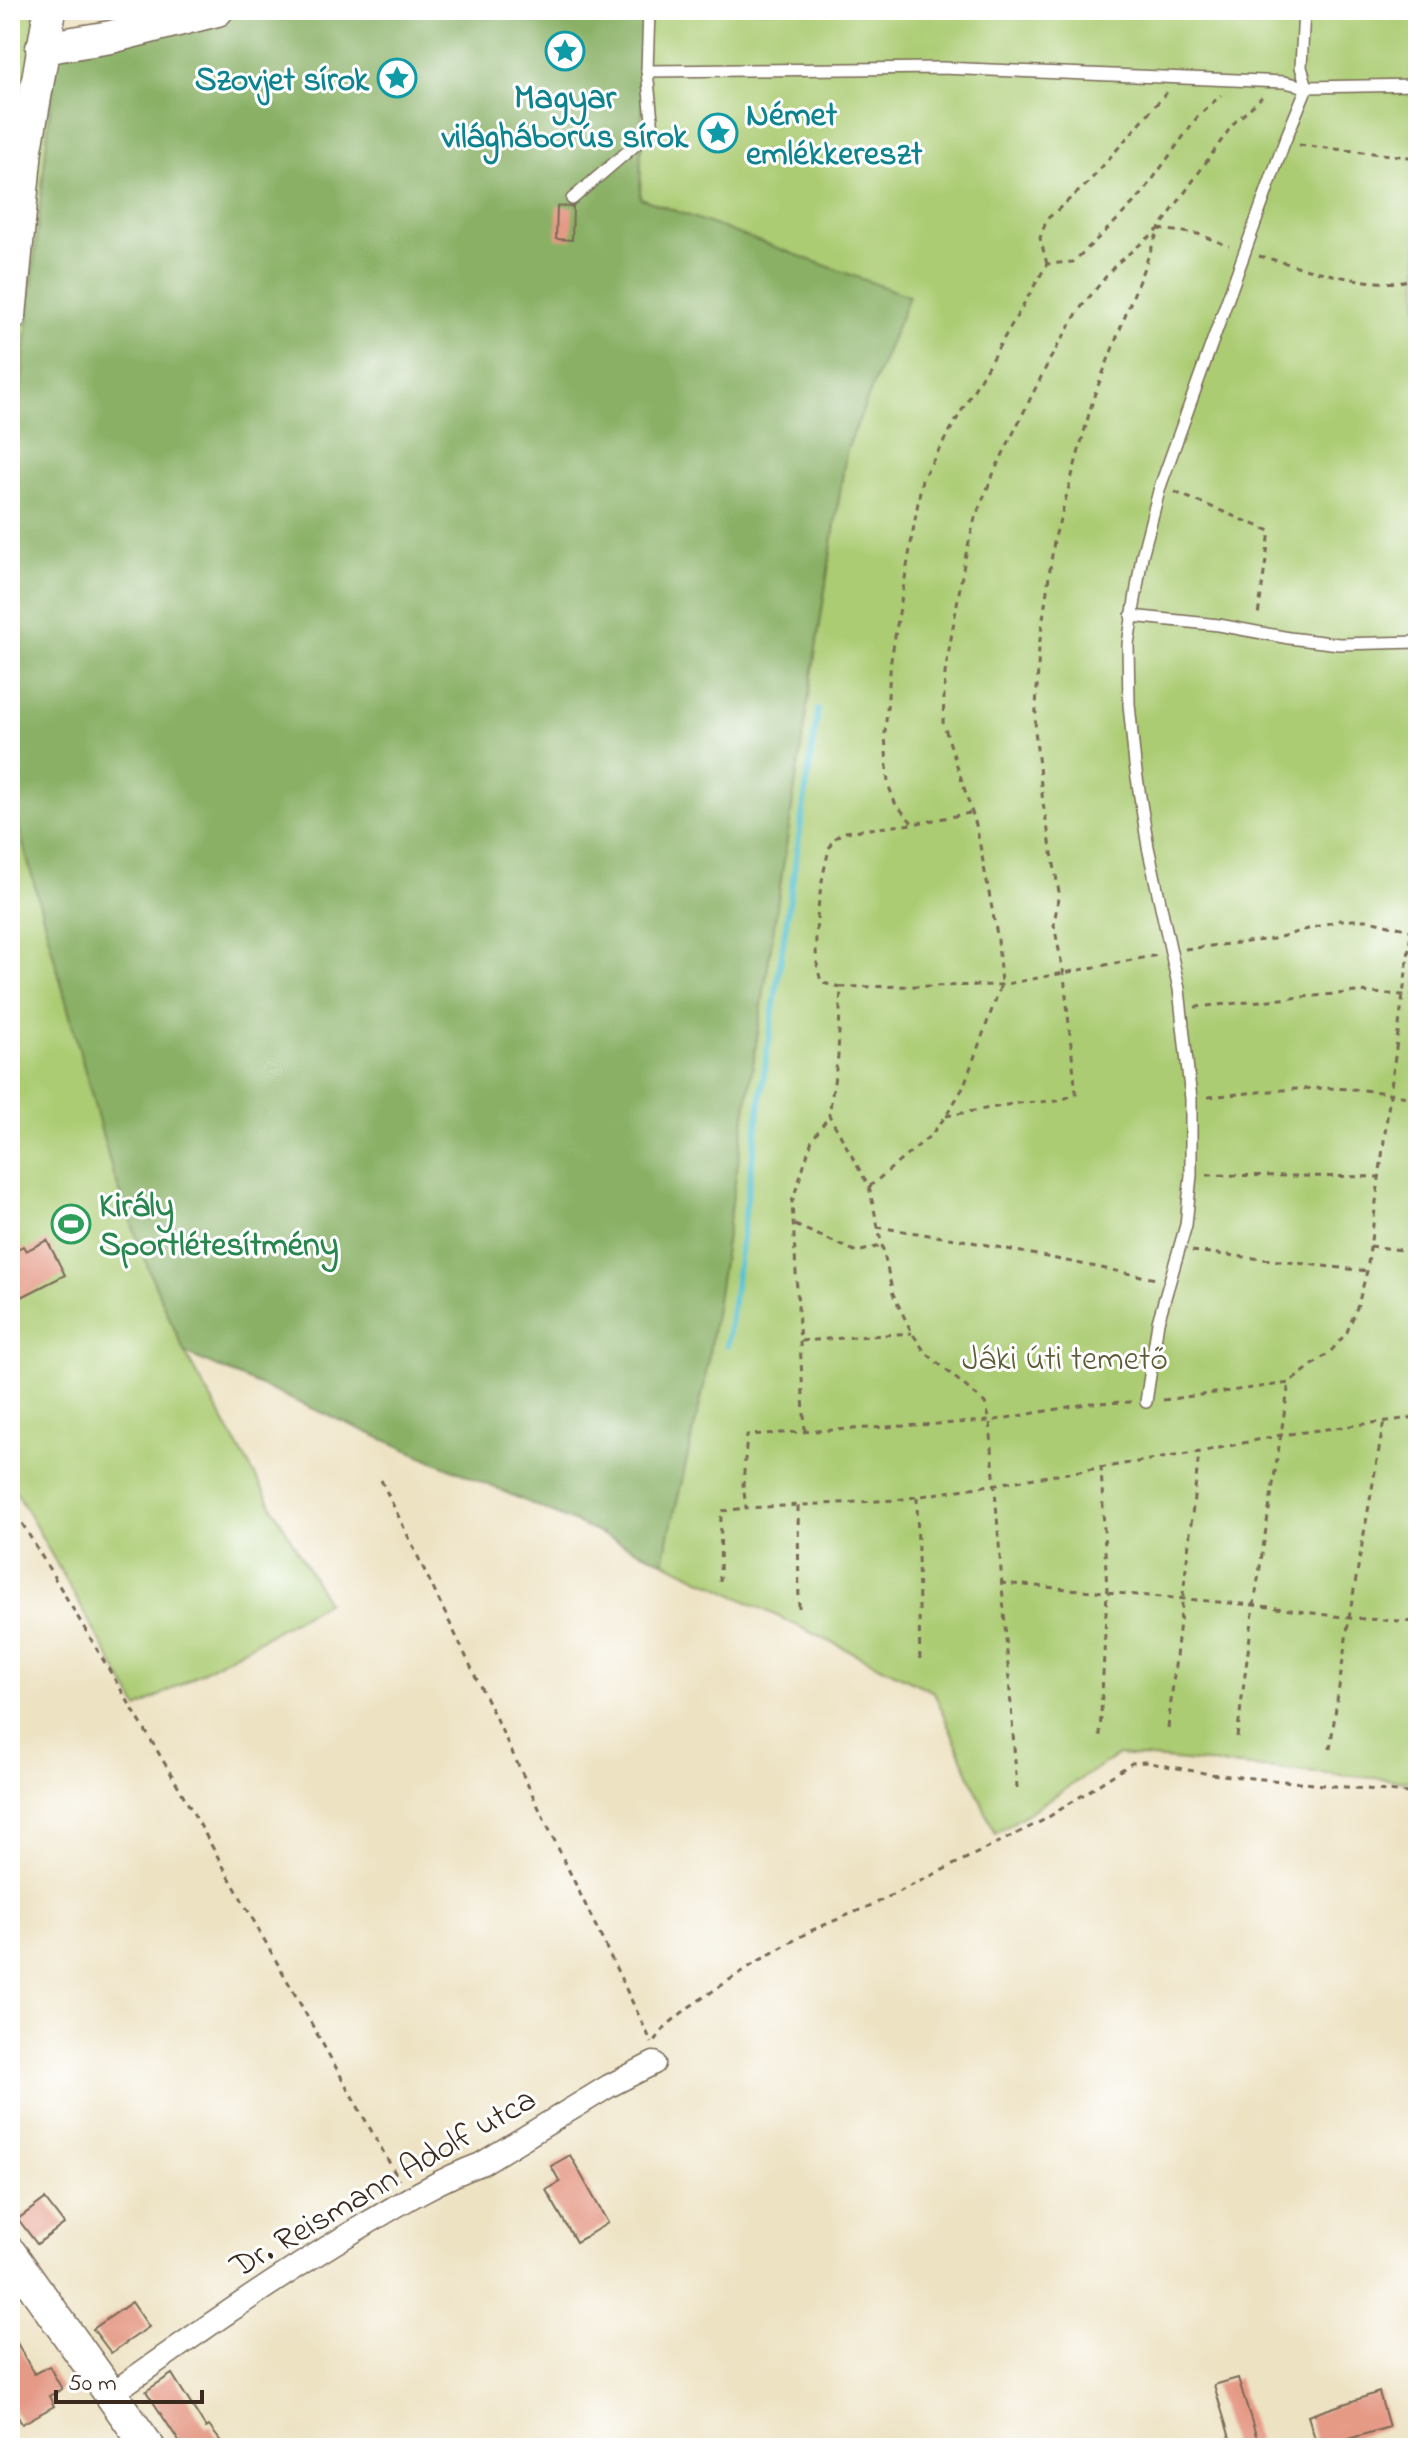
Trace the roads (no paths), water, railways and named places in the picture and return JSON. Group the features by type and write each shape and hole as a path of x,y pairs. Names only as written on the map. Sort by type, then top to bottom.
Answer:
{"street":[{"path":"10,316 26,149 50,10"},
{"path":"42,48 111,37 217,10"},
{"name":"Dr. Reismann Adolf utca","path":"111,2394 223,2314 409,2198 481,2164 609,2086 654,2063"},
{"path":"10,2253 149,2448"}],"lane":[{"path":"572,199 653,130 647,71 649,10"},
{"path":"1146,1402 1158,1322 1186,1225 1191,1175 1191,1099 1179,989 1169,952 1135,765 1129,704 1131,616 1142,556 1160,487 1307,87 1301,67 1304,10"},
{"path":"647,71 942,68 1284,82 1307,87 1418,85"},
{"path":"1131,616 1339,644 1418,642"}],"waterway":[{"path":"727,1346 818,710"}],"place":[{"name":"Magyar világháborús sírok","path":"565,51"},
{"name":"Szovjet sírok","path":"397,78"},
{"name":"Német emlékkereszt","path":"718,133"},
{"name":"Király Sportlétesítmény","path":"71,1224"}],"park label":[{"name":"Jáki úti temető","path":"1065,1357"}]}
